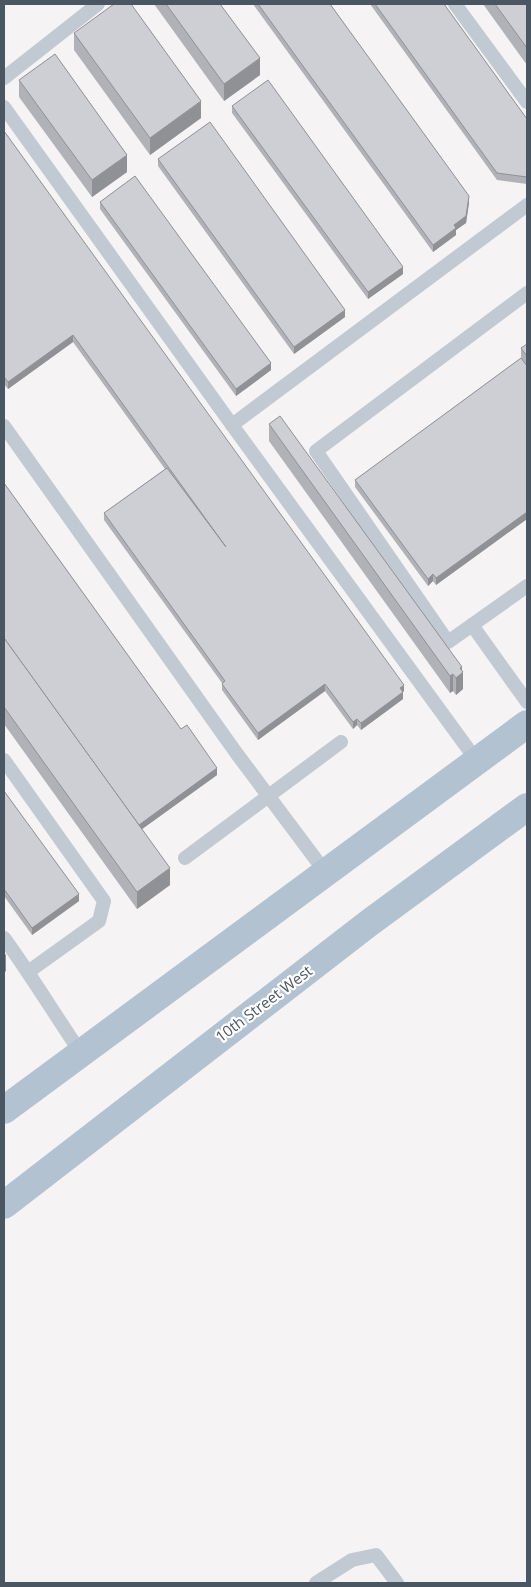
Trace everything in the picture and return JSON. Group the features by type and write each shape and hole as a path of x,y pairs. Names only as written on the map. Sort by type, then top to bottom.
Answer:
{"main road":[{"path":"4,1110 527,724"},
{"name":"10th Street West","path":"4,1205 362,929 527,807"}],"lane":[{"path":"4,78 98,4"},
{"path":"455,4 527,102"},
{"path":"4,107 232,425 477,761"},
{"path":"232,425 527,205"},
{"path":"527,293 316,451 448,642 527,586"},
{"path":"4,426 268,796 326,873"},
{"path":"472,625 527,702"},
{"path":"185,858 341,742"},
{"path":"4,760 104,901 99,921 28,972"},
{"path":"4,938 81,1053"},
{"path":"316,1583 352,1560 376,1555 397,1583"}],"building":[{"path":"114,4 131,4 201,101 150,138 74,33"},
{"path":"166,4 220,4 260,58 224,84"},
{"path":"258,4 330,4 469,196 466,216 454,225 456,228 433,245"},
{"path":"375,4 444,4 527,119 527,177 497,173"},
{"path":"495,4 527,4 527,48"},
{"path":"55,54 127,155 92,180 19,80"},
{"path":"268,80 403,267 368,292 232,106"},
{"path":"210,122 345,310 294,347 158,159"},
{"path":"4,131 404,685 400,688 403,692 361,723 357,719 353,722 325,684 258,733 222,684 225,681 104,513 167,468 226,547 73,335 8,382 4,377"},
{"path":"135,176 271,363 236,389 100,202"},
{"path":"527,344 527,356 521,348"},
{"path":"521,358 527,366 527,512 436,578 433,574 428,579 355,480"},
{"path":"280,416 462,667 460,668 463,672 456,678 453,674 450,676 269,424"},
{"path":"4,483 181,729 187,725 217,768 139,825 4,638"},
{"path":"4,638 170,868 137,892 4,707"},
{"path":"4,791 79,894 32,928 4,889"}]}
